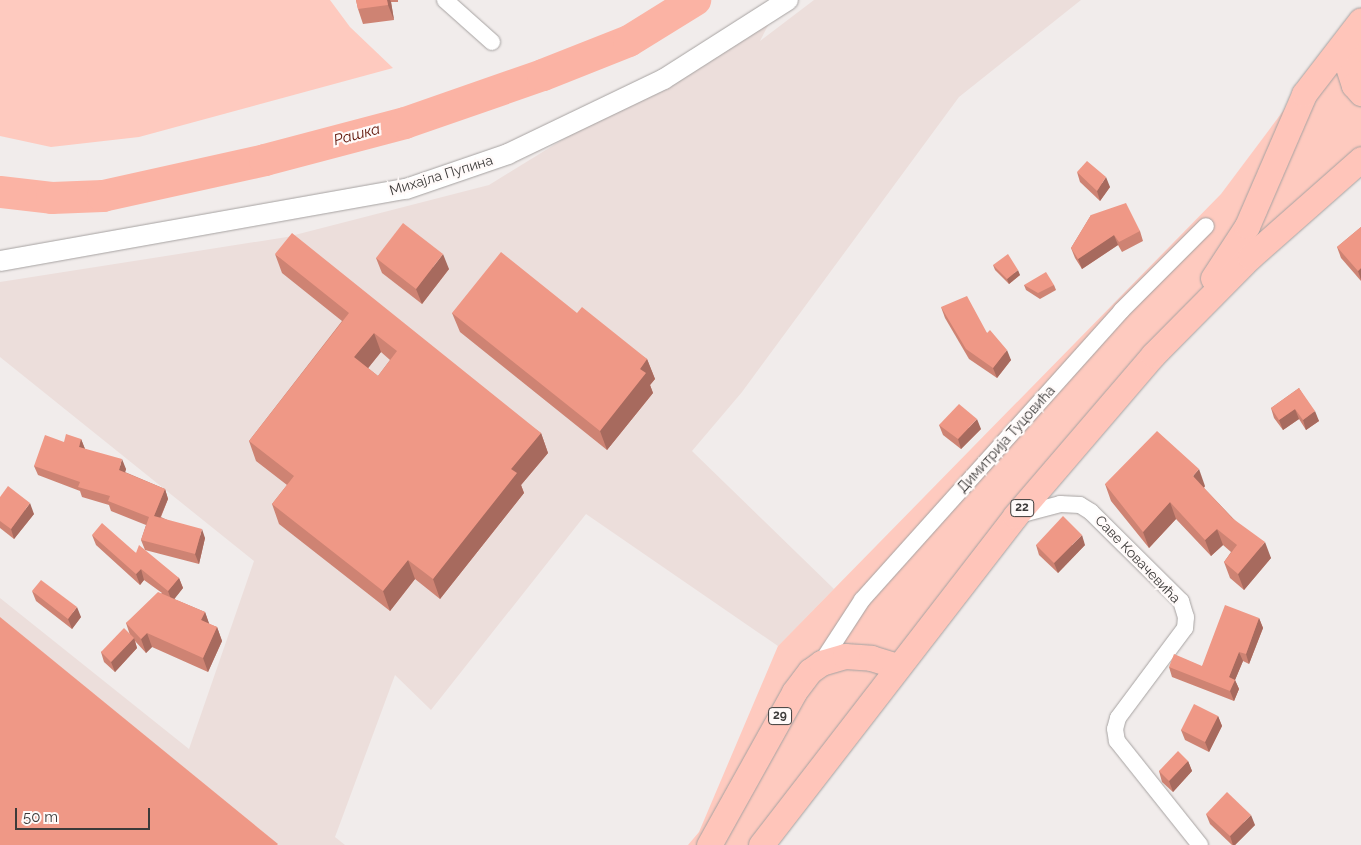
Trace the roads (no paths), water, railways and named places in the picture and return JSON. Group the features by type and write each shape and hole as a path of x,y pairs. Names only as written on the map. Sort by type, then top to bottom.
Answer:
{"main road":[{"path":"1358,23 1348,67 1354,86 1361,93"},
{"path":"1181,325 1247,226 1304,94 1358,23"},
{"name":"22","path":"761,845 1015,516 1181,325 1250,257 1361,159"},
{"path":"1324,191 1361,169"},
{"path":"820,663 832,658 858,656 898,666"},
{"name":"Димитрија Туцовића","path":"709,845 794,692 820,663"}],"street":[{"path":"445,0 492,42"},
{"name":"Михајла Пупина","path":"0,261 415,186 508,154 664,80 788,0"},
{"name":"Димитрија Туцовића","path":"820,663 862,600 1121,311 1206,226"},
{"name":"Саве Ковачевића","path":"1015,516 1060,504 1080,505 1091,512 1181,601 1186,617 1185,628 1118,718 1115,729 1117,742 1200,845"}],"waterway":[{"name":"Рашка","path":"0,192 52,198 103,196 265,160 405,123 543,75 629,41 695,0"}]}
